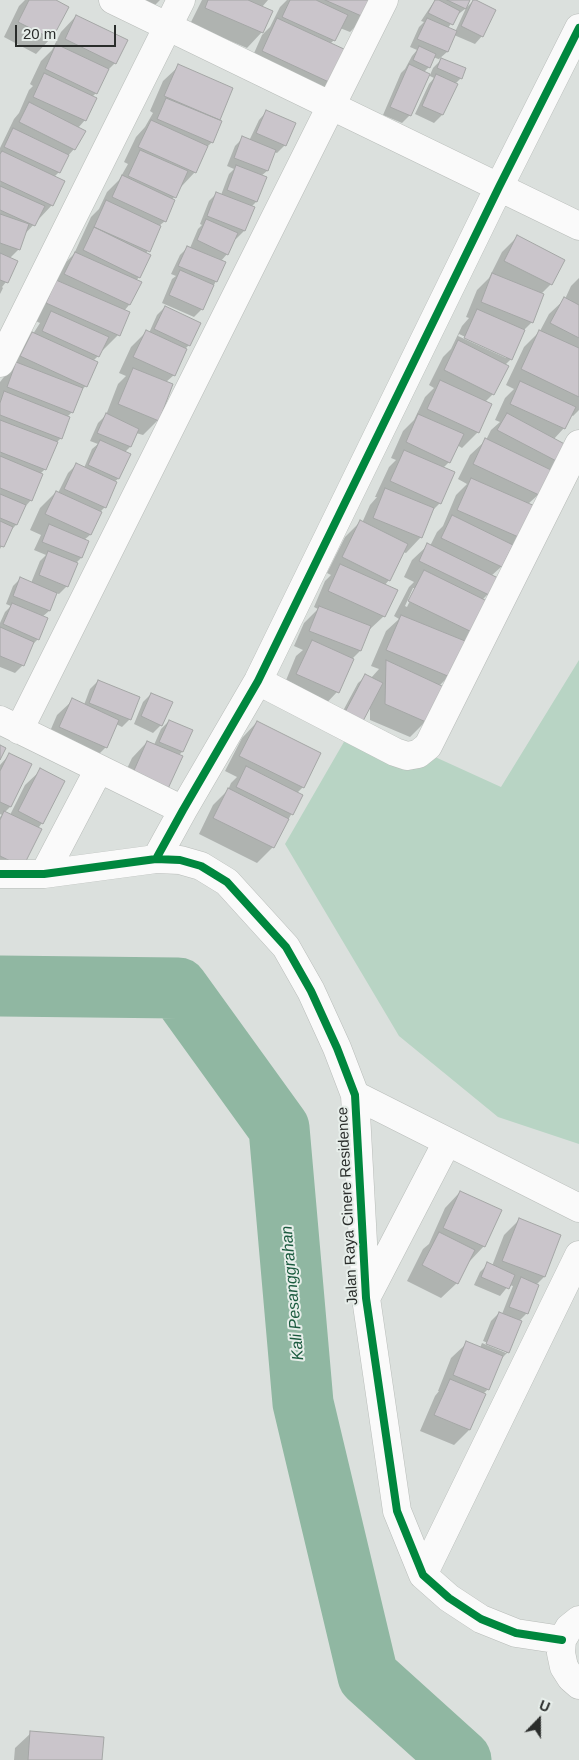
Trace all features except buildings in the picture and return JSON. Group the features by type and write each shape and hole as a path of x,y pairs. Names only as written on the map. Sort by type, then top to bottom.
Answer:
{"street":[{"path":"113,0 579,226"},
{"path":"0,363 181,0"},
{"path":"183,810 10,725 332,106 384,0"},
{"path":"156,859 258,681 499,187 579,28"},
{"path":"258,681 395,752 407,756 418,754 428,746 579,444"},
{"path":"44,874 99,769"},
{"name":"Jalan Raya Cinere Residence","path":"0,874 44,874 156,859 180,860 201,866 228,882 286,947 311,991 337,1048 355,1095 366,1298 397,1511 423,1575 449,1598 481,1620 516,1633 571,1630"},
{"path":"355,1095 579,1208"},
{"path":"366,1298 447,1142"},
{"path":"423,1575 579,1256"},
{"path":"571,1630 561,1653 564,1667 571,1678 579,1685"}],"green space":[{"path":"579,660 579,1144 498,1117 399,1036 285,844 356,721 501,787"}],"waterway":[{"name":"Kali Pesanggrahan","path":"0,986 178,988 279,1128 303,1403 368,1676 461,1760"}],"cycle path":[{"path":"156,859 258,681 499,187 579,28"},
{"path":"0,874 44,874 156,859 180,860 201,866 227,882 286,947 311,991 337,1048 355,1095 366,1298 397,1511 423,1575 449,1598 481,1619 516,1633 562,1640"}]}
